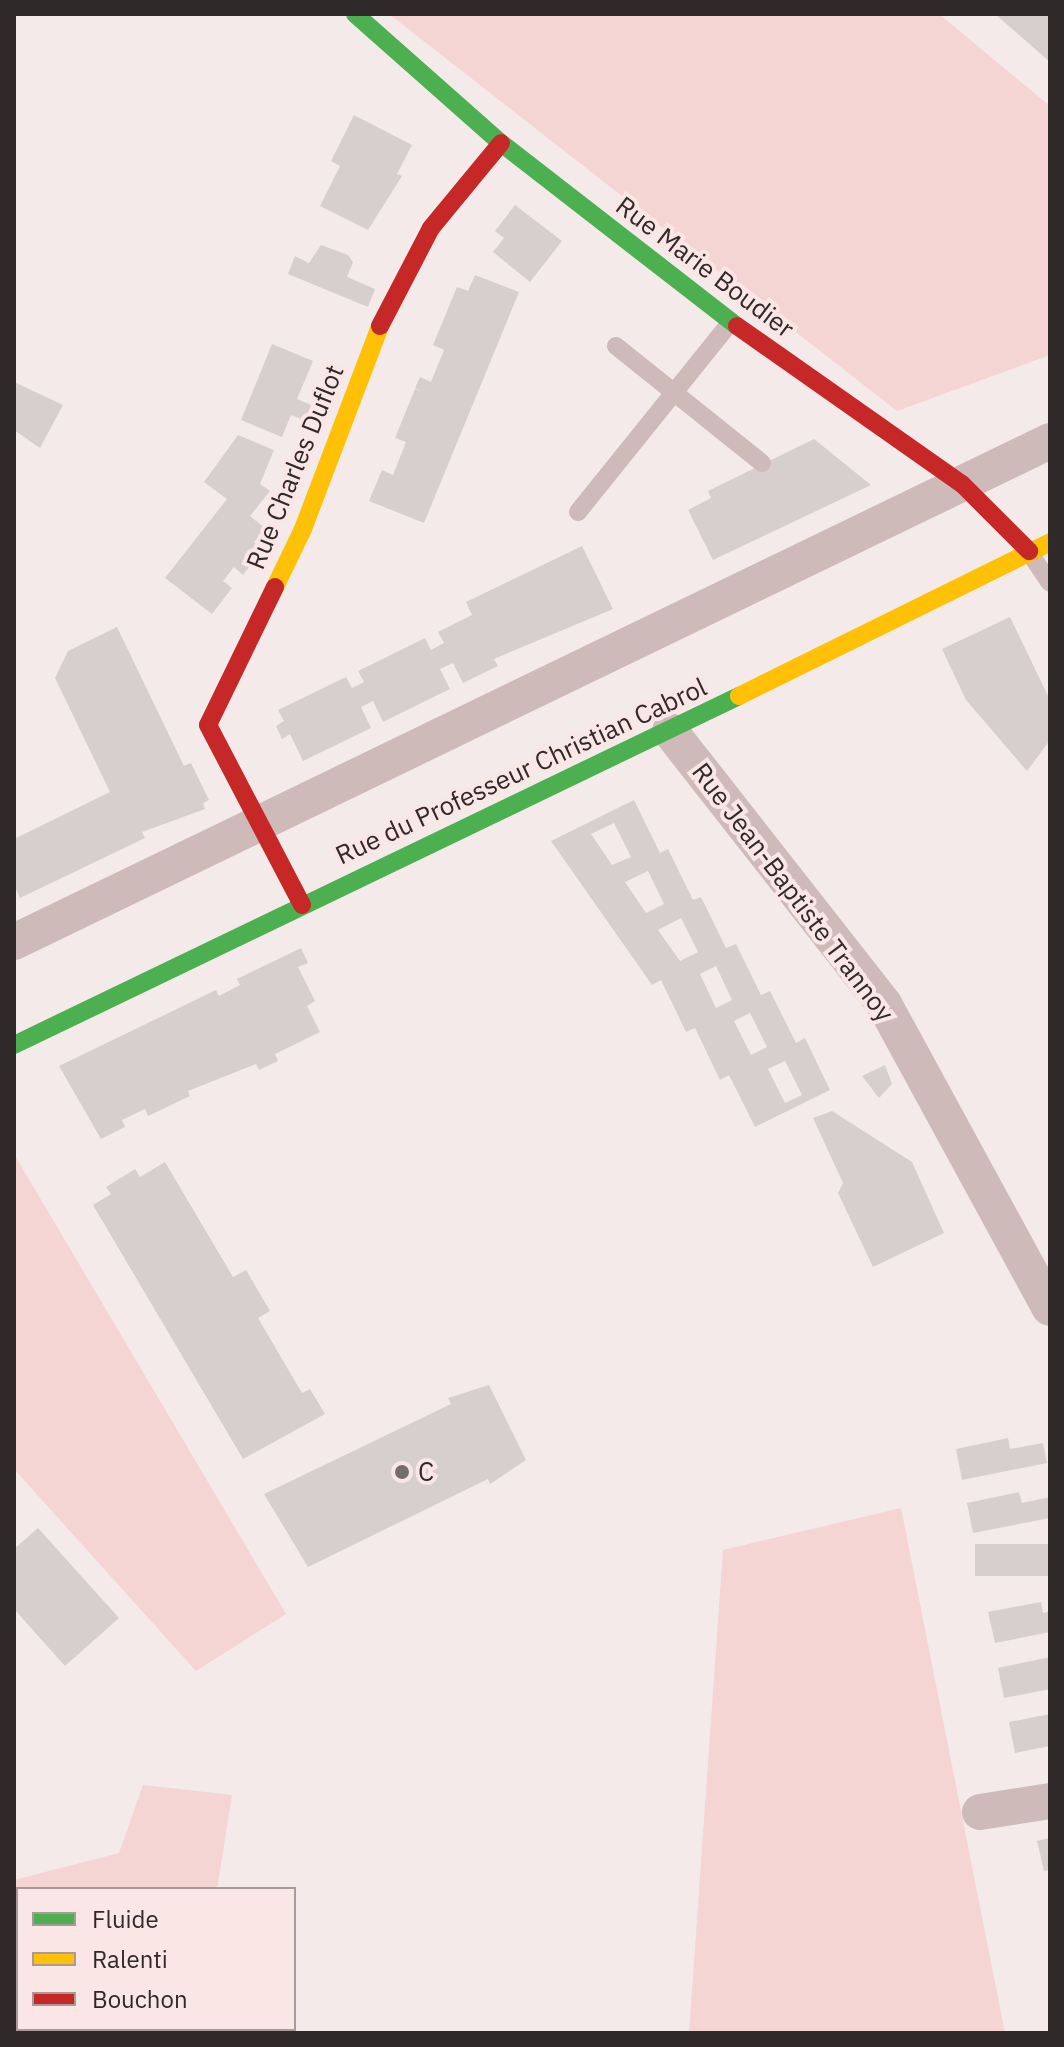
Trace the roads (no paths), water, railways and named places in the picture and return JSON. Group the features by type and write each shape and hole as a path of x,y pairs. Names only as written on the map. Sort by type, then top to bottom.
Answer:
{"street":[{"name":"Rue Marie Boudier","path":"355,14 501,143 731,322 962,484 1029,551"},
{"name":"Rue Charles Duflot","path":"258,825 208,725 303,529 381,323 431,228 501,143"},
{"path":"14,942 1050,441"},
{"name":"Rue du Professeur Christian Cabrol","path":"14,1045 670,731 1050,542"},
{"name":"Rue Jean-Baptiste Trannoy","path":"670,731 884,1004 1050,1308"},
{"path":"258,825 302,905"},
{"path":"980,1812 1050,1801"}],"lane":[{"path":"578,512 731,322"},
{"path":"616,346 673,395 762,463"},
{"path":"1029,551 1050,583"}],"place":[{"name":"C","path":"402,1472"}]}
